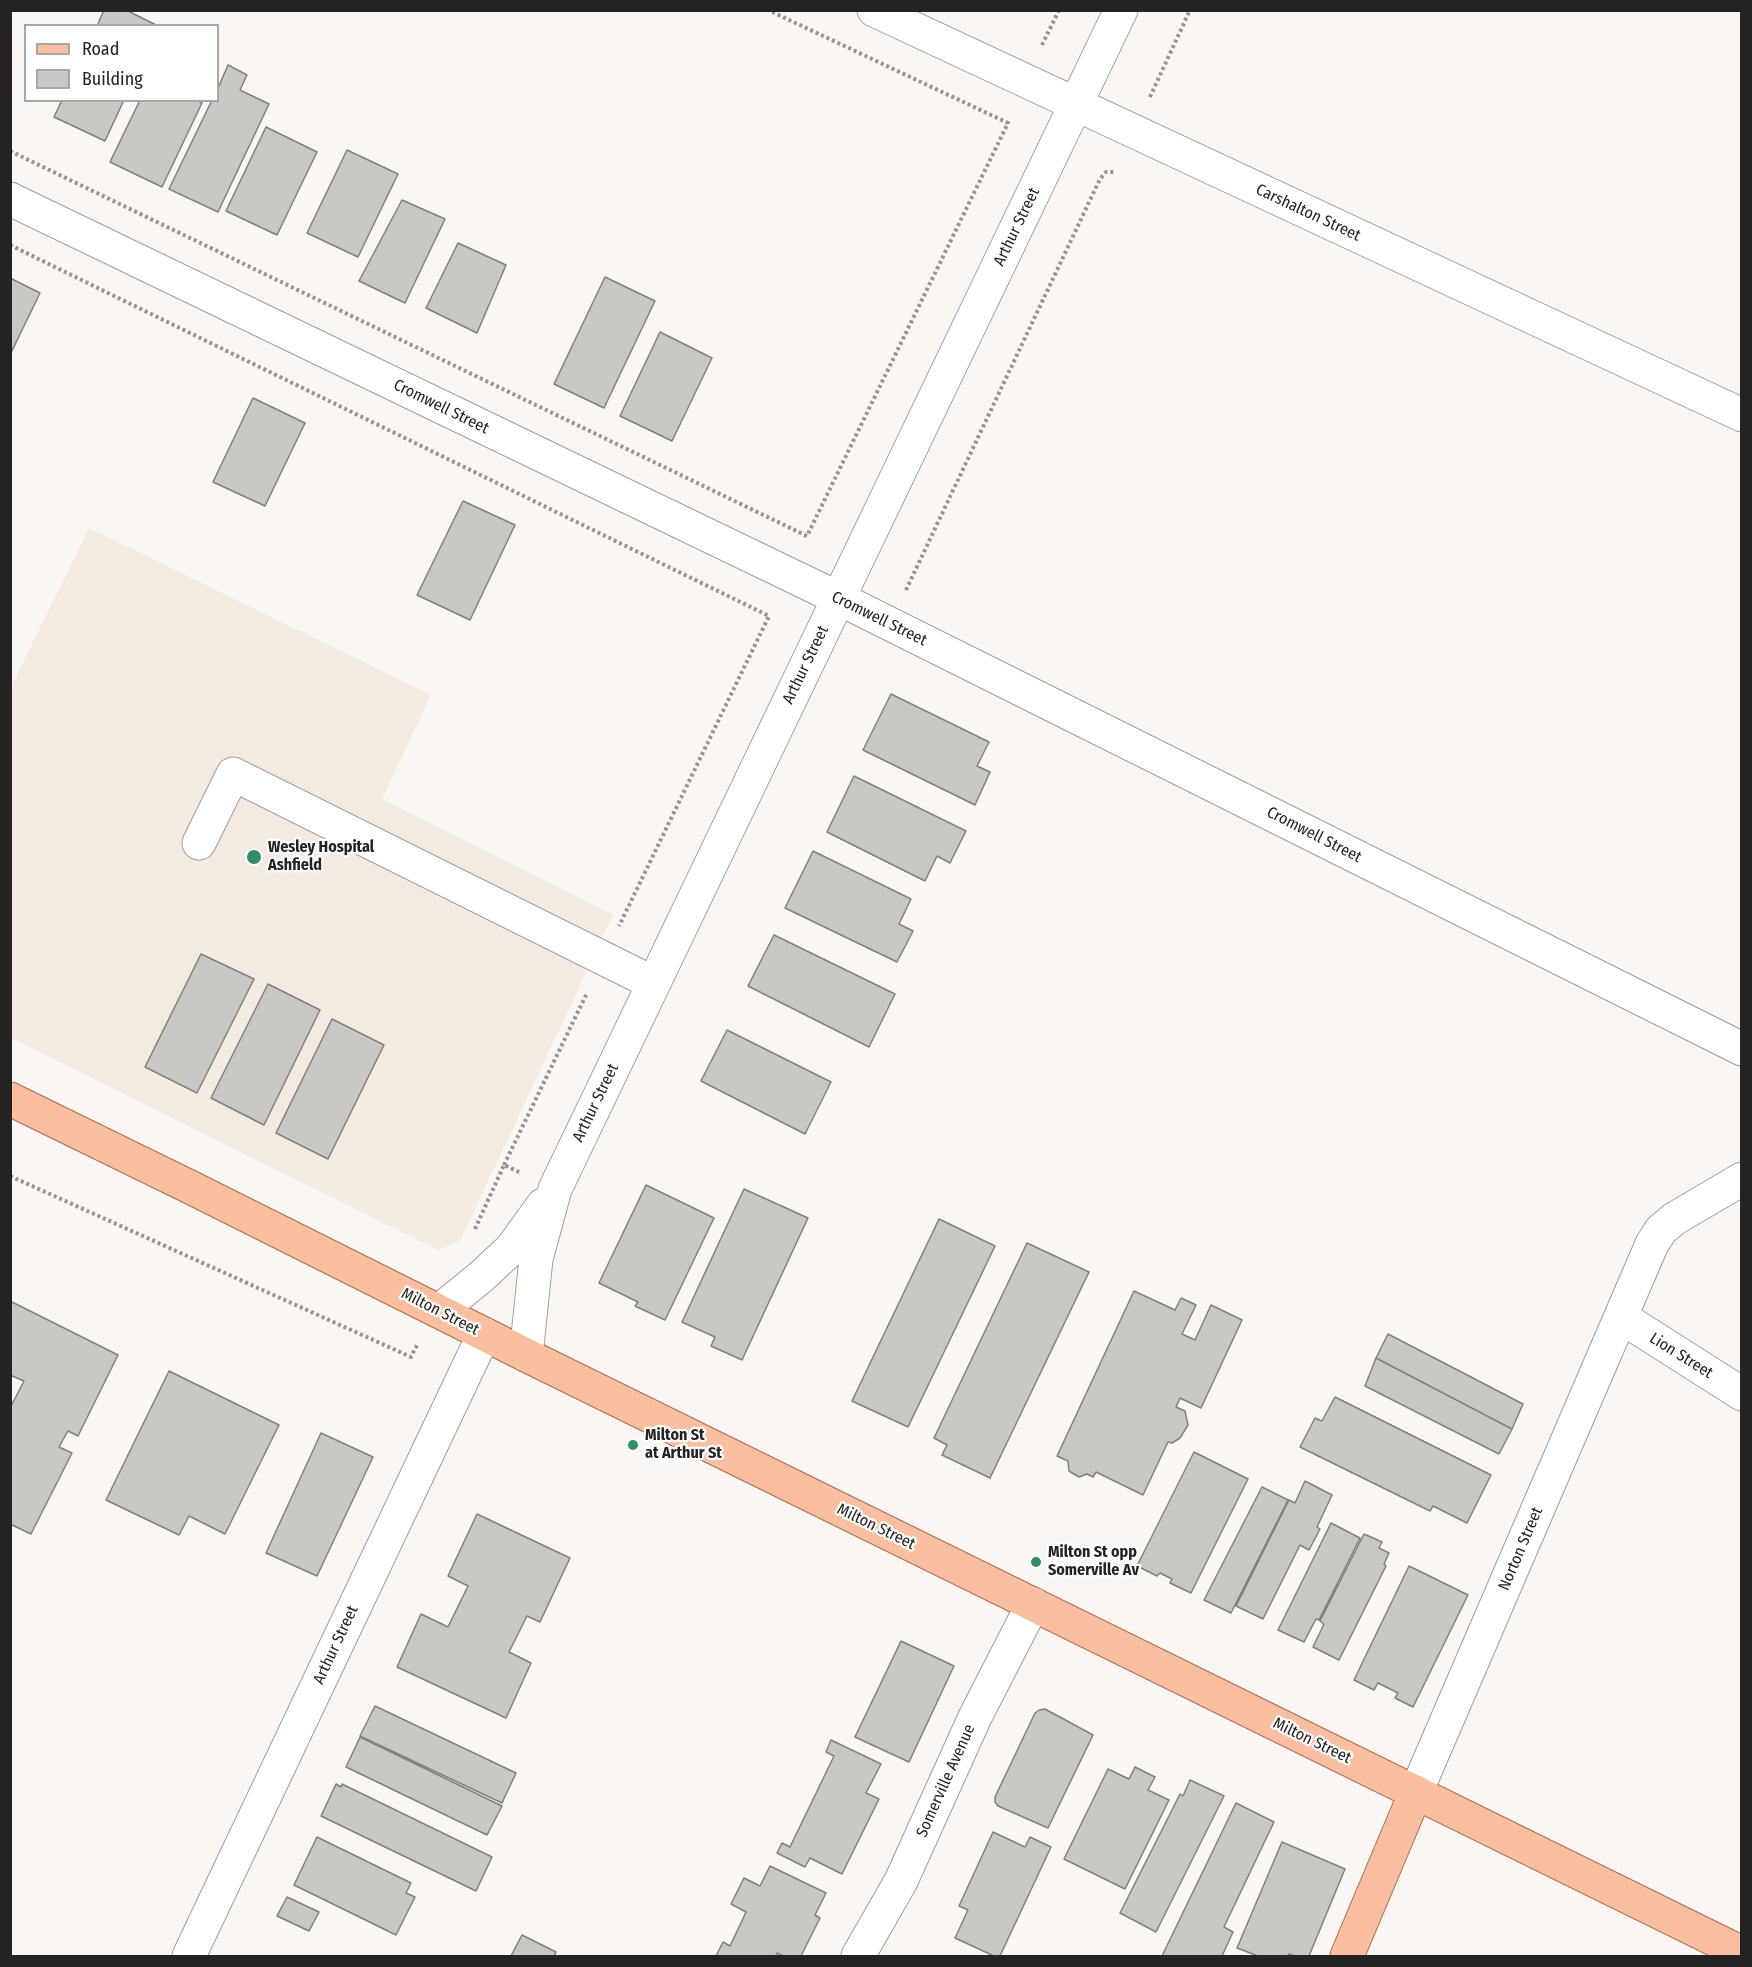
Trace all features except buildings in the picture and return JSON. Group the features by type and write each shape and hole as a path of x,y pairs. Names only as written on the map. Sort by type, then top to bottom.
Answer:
{"main road":[{"name":"Milton Street","path":"10,1099 1742,1953"},
{"name":"Norton Street","path":"1347,1956 1416,1792"}],"street":[{"name":"Carshalton Street","path":"874,10 1742,415"},
{"name":"Arthur Street","path":"439,1311 512,1248 555,1189 1120,10"},
{"name":"Cromwell Street","path":"10,200 838,598 1742,1049"},
{"path":"199,843 233,774 653,983"},
{"name":"Norton Street","path":"1416,1792 1653,1244 1661,1230 1674,1219 1742,1179"},
{"name":"Arthur Street","path":"526,1355 537,1259 555,1189"},
{"name":"Lion Street","path":"1622,1317 1742,1394"},
{"name":"Arthur Street","path":"189,1956 484,1334"},
{"name":"Somerville Avenue","path":"858,1956 901,1881 975,1717 1033,1604"}],"path":[{"path":"10,151 807,536 1008,123 768,10"},
{"path":"1032,40 1043,45 1059,10"},
{"path":"1150,97 1190,10"},
{"path":"906,590 1100,179 1106,172 1115,172"},
{"path":"10,245 769,616 504,1165"},
{"path":"10,1176 411,1357"}],"shaded area":[{"name":"Wesley Hospital Ashfield","path":"89,528 431,695 382,799 613,915 460,1241 438,1250 11,1038 10,689"}],"place":[{"name":"Wesley Hospital Ashfield","path":"254,857"},
{"name":"Milton St at Arthur St","path":"633,1445"},
{"name":"Milton St opp Somerville Av","path":"1036,1562"}]}
